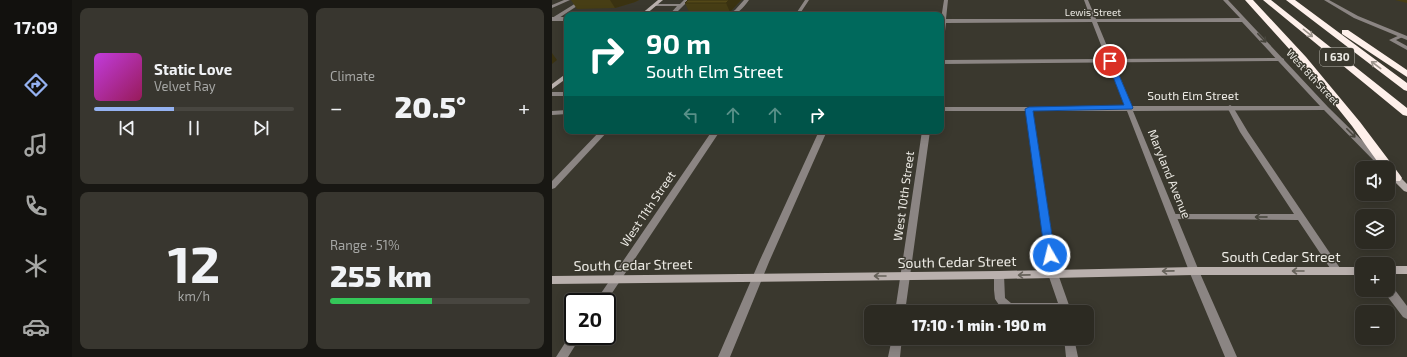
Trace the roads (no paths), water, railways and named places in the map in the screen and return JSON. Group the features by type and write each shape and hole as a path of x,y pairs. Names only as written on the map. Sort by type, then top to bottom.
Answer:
{"highway":[{"path":"1249,0 1308,65 1356,124 1396,178"},
{"name":"I 630","path":"1267,0 1407,113"},
{"name":"I 630","path":"1290,0 1407,88"},
{"path":"1297,0 1407,74"}],"main road":[{"path":"646,12 661,0"},
{"path":"552,87 564,77"},
{"name":"West 8th Street","path":"1396,178 1407,189"},
{"path":"1395,270 1407,270"},
{"name":"South Cedar Street","path":"552,280 999,275 1194,271 1355,271"}],"street":[{"path":"552,8 568,0"},
{"path":"566,12 584,0"},
{"path":"674,12 687,0"},
{"path":"735,12 747,0"},
{"path":"799,12 807,0"},
{"path":"944,12 946,0"},
{"name":"Maryland Avenue","path":"1086,0 1194,271 1231,357"},
{"name":"West 8th Street","path":"1225,0 1326,108 1379,161"},
{"path":"1326,0 1350,14 1404,37"},
{"path":"655,5 682,4"},
{"path":"554,20 564,13"},
{"path":"554,20 564,19"},
{"name":"Lewis Street","path":"944,21 1244,20"},
{"path":"1404,37 1392,40 1407,48"},
{"path":"944,62 1282,60"},
{"path":"552,94 564,94"},
{"path":"1230,107 1244,132 1337,271"},
{"name":"South Elm Street","path":"944,109 1230,107 1326,108"},
{"path":"1029,109 1053,274 1063,305"},
{"path":"552,112 564,112"},
{"path":"552,186 601,134"},
{"name":"West 11th Street","path":"607,293 714,134"},
{"path":"724,357 822,134"},
{"name":"West 10th Street","path":"901,305 926,134"},
{"path":"1173,217 1300,217"},
{"path":"999,275 999,299 1004,305"},
{"path":"1394,297 1407,314"},
{"path":"562,357 570,345"},
{"path":"894,357 896,345"},
{"path":"1070,345 1072,357"}]}
